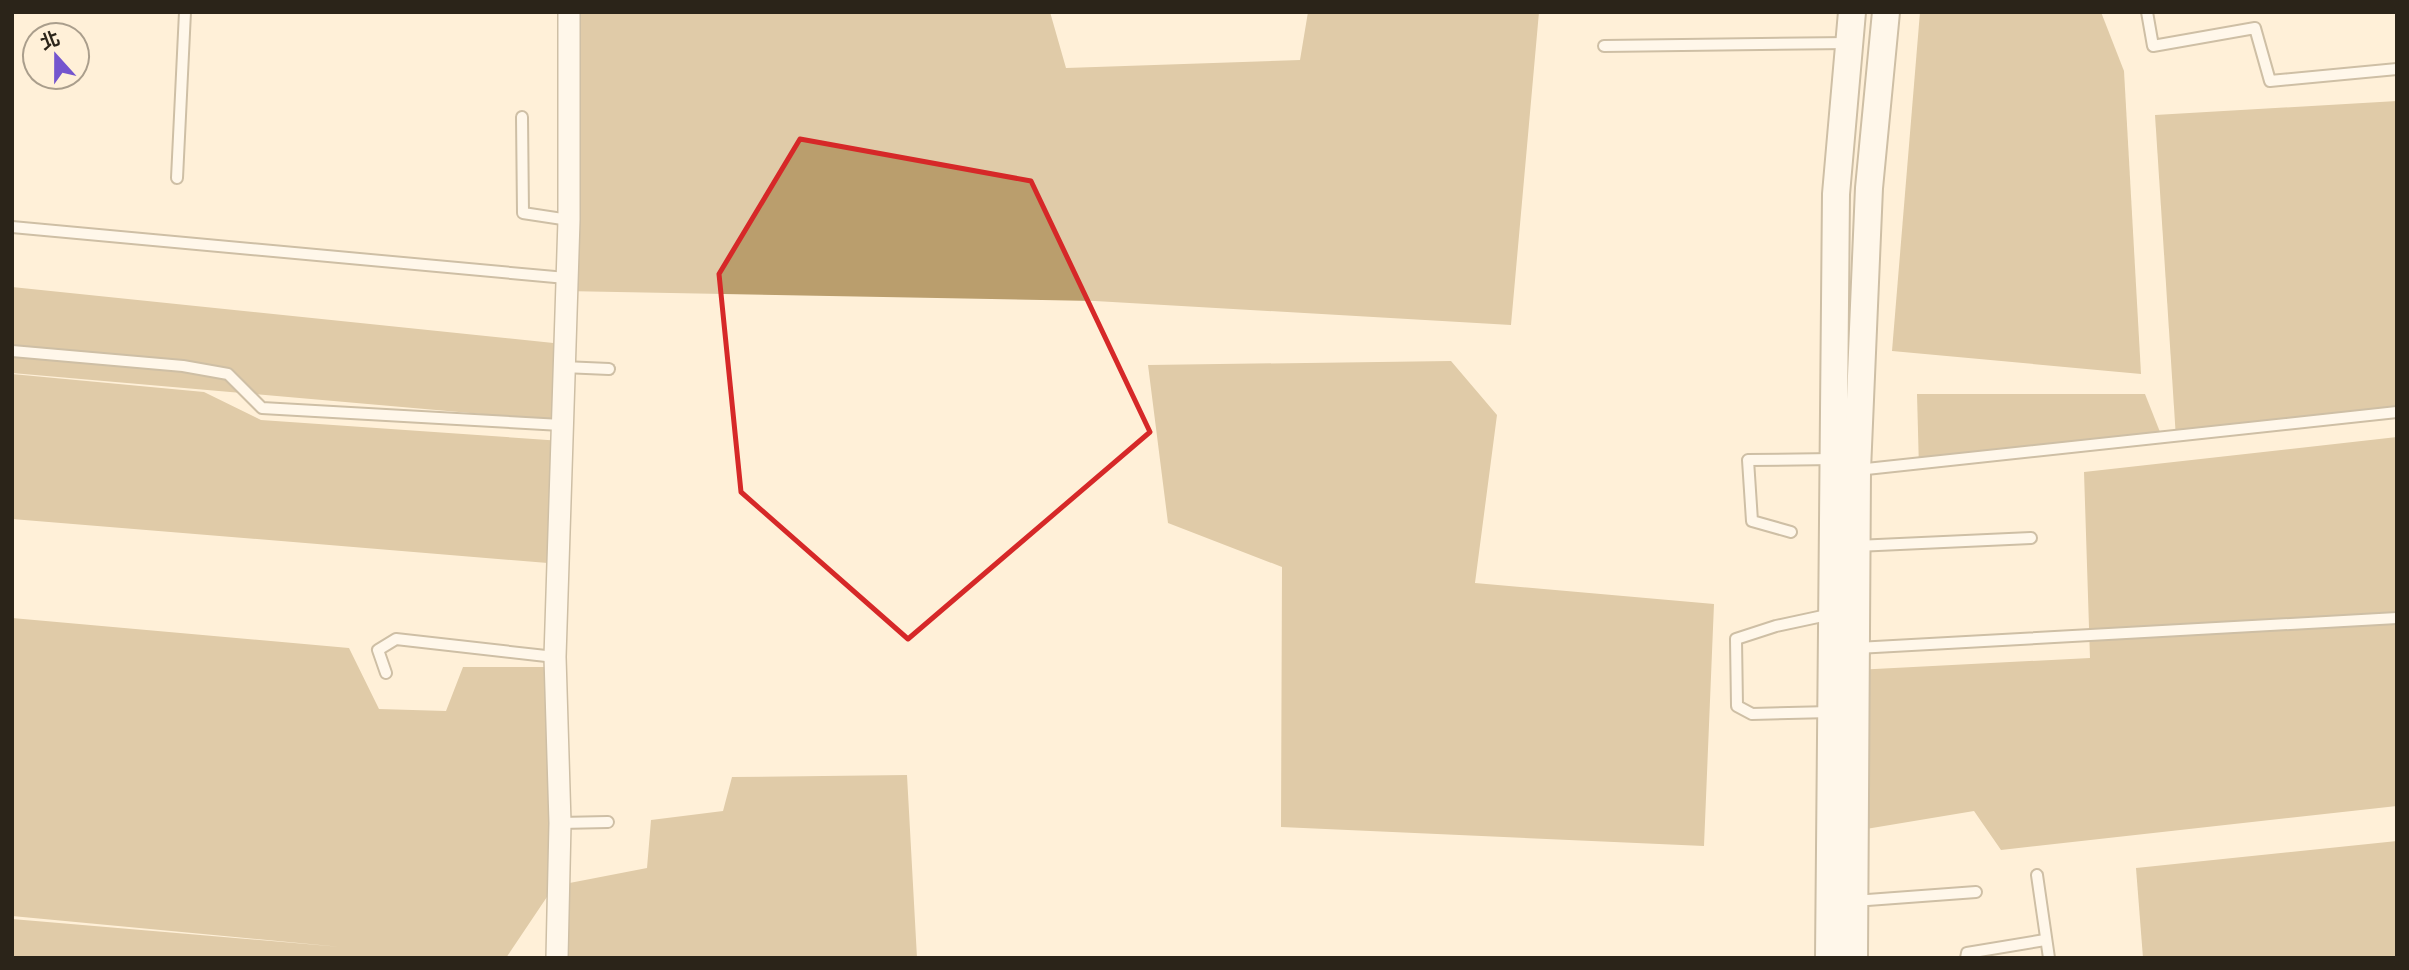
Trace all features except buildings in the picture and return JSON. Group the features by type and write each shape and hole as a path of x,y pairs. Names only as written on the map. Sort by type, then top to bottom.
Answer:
{"street":[{"path":"557,958 560,823 555,657 569,220 569,12"},
{"path":"1852,12 1836,194 1846,464 1856,546 1854,958"},
{"path":"1829,958 1832,614 1886,12"}],"lane":[{"path":"177,178 185,12"},
{"path":"2147,12 2153,46 2255,28 2270,81 2397,69"},
{"path":"1604,46 1849,43"},
{"path":"522,117 523,214 569,220"},
{"path":"12,227 566,278"},
{"path":"12,351 183,366 228,373 262,408 561,425"},
{"path":"563,367 608,369"},
{"path":"1791,531 1752,522 1748,460 1846,464 2397,412"},
{"path":"1856,546 2031,538"},
{"path":"1831,712 1752,714 1737,706 1736,639 1776,626 1832,614"},
{"path":"1854,649 2397,618"},
{"path":"386,673 378,650 396,639 555,657"},
{"path":"560,823 608,822"},
{"path":"2037,875 2049,958"},
{"path":"1854,901 1976,892"},
{"path":"1966,958 1967,953 2045,940"}],"highlighted area":[{"path":"800,139 1031,181 1150,432 908,639 741,492 719,274"}],"shaded area":[{"path":"567,12 1050,12 1066,68 1300,60 1308,12 1539,12 1511,325 1095,301 564,291"},
{"path":"1920,12 2101,12 2124,71 2141,374 1892,351"},
{"path":"2397,101 2397,415 2176,438 2155,115"},
{"path":"12,287 563,344 562,421 12,373"},
{"path":"1451,361 1497,415 1475,583 1714,604 1704,846 1281,827 1282,567 1168,523 1148,365"},
{"path":"12,374 204,392 261,420 562,441 560,564 12,519"},
{"path":"1917,394 2145,394 2162,437 1919,469"},
{"path":"2397,437 2397,806 2001,850 1974,811 1836,834 1836,671 2090,658 2084,472"},
{"path":"12,618 349,648 379,709 446,711 463,667 558,667 554,886 647,868 651,820 723,811 732,777 907,775 917,958 552,958 553,888 506,958 12,958 12,919 341,947 12,916"},
{"path":"2397,841 2397,958 2143,958 2136,868"}]}
